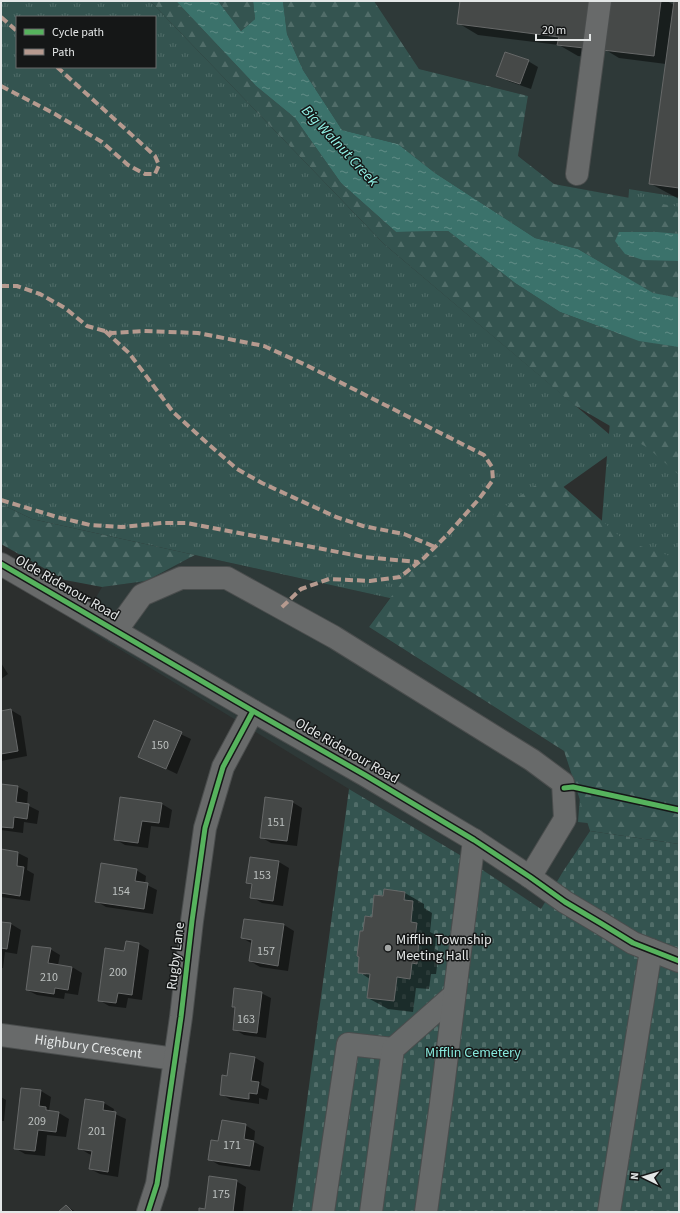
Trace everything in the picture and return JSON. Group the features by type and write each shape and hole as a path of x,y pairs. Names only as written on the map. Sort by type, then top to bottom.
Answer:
{"street":[{"path":"577,174 600,1"},
{"name":"Olde Ridenour Road","path":"1,564 365,775 474,840 530,877 564,902 633,943 679,962"},
{"path":"116,631 142,595 181,578 227,578 334,636 532,760 563,783 565,819 530,877"},
{"name":"Rugby Lane","path":"148,1212 157,1184 205,828 223,767 253,711"},
{"path":"426,1212 474,840"},
{"path":"609,1212 651,950"},
{"path":"371,1212 393,1049 454,995"},
{"name":"Highbury Crescent","path":"1,1035 175,1059"},
{"path":"323,1212 348,1044 393,1049"}],"shaded area":[{"path":"374,1 679,1 679,197 629,189 628,198 554,184 518,156 528,96 419,69"},
{"path":"195,555 390,598 369,627 564,751 590,831 562,873 541,910 460,855 80,625 102,587 146,581"}],"green space":[{"path":"1,1 150,1 384,244 609,434 629,189 679,197 679,833 578,822 607,456 403,601 32,519 1,504"},
{"path":"150,1 176,1 256,86 295,118 341,183 396,232 448,231 515,283 560,312 639,341 679,347 679,475 648,448 574,405 384,244"},
{"path":"218,1 253,1 255,19 241,31"},
{"path":"283,1 374,1 419,69 528,96 518,156 554,184 679,207 679,234 657,232 619,232 643,260 679,261 679,298 653,293 578,249 535,238 435,173 398,144 342,130 303,70 287,34"},
{"path":"550,475 625,541 679,559 679,844 590,831 564,751 369,627 408,574"},
{"path":"1,504 32,519 195,555 146,581 102,587 65,580 1,544"},
{"name":"Mifflin Cemetery","path":"349,789 460,855 541,909 562,873 590,831 679,844 679,1212 292,1212"}],"water":[{"name":"Big Walnut Creek","path":"176,1 218,1 241,31 255,19 253,1 283,1 287,34 303,70 342,130 398,144 435,173 535,238 578,249 653,293 679,298 679,347 639,341 560,312 515,283 448,231 396,232 341,183 295,118 256,86"},
{"path":"619,232 657,232 679,234 679,261 643,260 625,254 615,241"}],"building":[{"path":"460,1 589,1 584,48 557,45 559,37 457,24"},
{"path":"609,1 661,1 654,56 602,50"},
{"path":"674,1 679,1 679,188 649,184"},
{"path":"505,52 529,60 520,84 496,76"},
{"path":"11,709 18,751 1,754 1,711"},
{"path":"154,720 182,732 166,769 138,757"},
{"path":"1,784 18,786 16,802 29,804 27,819 14,817 13,828 1,827"},
{"path":"120,797 162,803 159,823 142,821 138,843 114,840"},
{"path":"265,797 293,801 287,841 260,838"},
{"path":"1,849 18,852 17,866 24,867 20,896 1,893"},
{"path":"250,857 279,861 273,901 250,898 252,884 246,883"},
{"path":"101,863 137,869 135,881 148,883 144,909 95,902"},
{"name":"Mifflin Township Meeting Hall","path":"384,889 405,892 404,900 413,901 411,922 417,923 415,938 419,939 417,964 412,963 410,979 397,977 394,1001 367,998 370,974 358,973 359,957 357,956 360,931 363,931 365,916 372,917 374,895 383,896"},
{"path":"244,919 284,924 278,966 249,961 252,940 241,938"},
{"path":"1,922 11,923 7,949 1,948"},
{"path":"126,941 139,943 132,995 118,993 116,1003 98,1001 105,948 124,951"},
{"path":"32,946 51,948 48,963 72,967 68,990 55,988 54,994 26,990"},
{"path":"234,988 262,992 257,1033 233,1030 235,1007 232,1007"},
{"path":"230,1053 255,1057 251,1081 259,1082 257,1094 249,1093 249,1099 220,1095 222,1075 227,1076"},
{"path":"21,1088 41,1090 39,1106 46,1107 46,1110 59,1112 56,1132 38,1130 35,1151 14,1149"},
{"path":"85,1099 104,1102 103,1110 116,1112 108,1172 89,1169 92,1151 78,1149"},
{"path":"222,1120 246,1124 244,1139 254,1141 250,1166 208,1160 211,1140 218,1141"},
{"path":"209,1176 237,1180 233,1212 199,1212 199,1208 205,1209"},
{"path":"66,1205 73,1212 58,1212"}],"marked path":[{"path":"1,17 16,30"},
{"path":"1,86 55,114 102,142 128,165 145,174 155,174 159,165 155,156 58,68"},
{"path":"1,286 17,286 40,294 65,308 87,326 112,333 143,331 198,333 264,346 306,365 484,455 492,467 493,480 479,499 448,534 424,558 400,577 370,581 329,579 301,589 281,608"},
{"path":"105,331 129,353 173,412 237,469 262,483 336,517 363,526 404,534 435,547"},
{"path":"1,500 57,517 90,525 122,527 162,523 187,523 364,557 418,562"}],"cycle path":[{"path":"1,564 365,775 474,840 565,902 633,943 679,961"},
{"path":"148,1212 157,1184 181,1017 205,828 223,767 253,711"},
{"path":"564,788 573,787 679,810"}],"place":[{"name":"Mifflin Township Meeting Hall","path":"388,948"}]}
